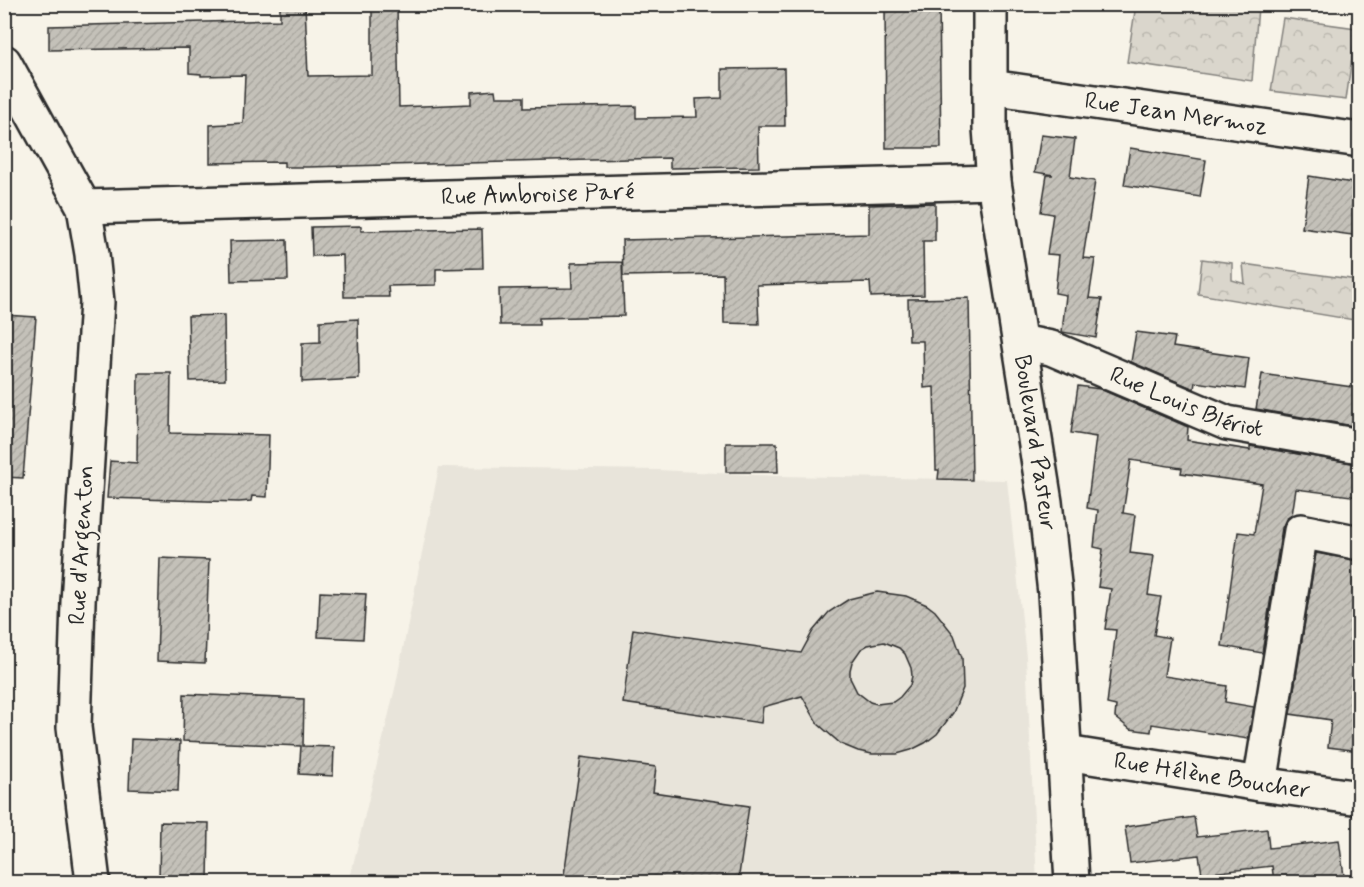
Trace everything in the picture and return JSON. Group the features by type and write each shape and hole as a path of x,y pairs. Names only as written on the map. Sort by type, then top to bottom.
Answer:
{"street":[{"name":"Boulevard Pasteur","path":"990,4 990,128 994,182 1044,502 1055,593 1072,882"},
{"name":"Rue d'Argenton","path":"4,62 84,207 92,254 97,302 78,602 74,727 93,882"},
{"name":"Rue Jean Mermoz","path":"990,87 1359,140"},
{"name":"Rue Ambroise Paré","path":"84,207 994,182"},
{"name":"Rue Louis Blériot","path":"1020,342 1051,348 1227,423 1359,446"},
{"path":"1260,784 1301,531 1359,543"},
{"name":"Rue Hélène Boucher","path":"1066,753 1359,798"}],"shaded area":[{"path":"439,467 658,470 778,476 1007,480 1026,657 1037,882 349,882 396,684"}],"green space":[{"path":"1136,5 1258,7 1252,81 1127,62"},
{"path":"1283,18 1356,28 1346,100 1271,91"},
{"path":"1202,259 1232,263 1232,280 1245,284 1243,264 1357,280 1354,320 1198,294"}],"building":[{"path":"280,4 305,4 308,76 372,75 372,4 397,4 399,107 471,104 471,92 495,90 496,97 524,97 524,108 636,106 636,118 697,117 696,99 722,98 722,69 784,68 785,126 758,126 759,167 670,168 670,158 308,167 284,167 284,162 210,163 210,125 243,123 245,75 201,76 201,74 189,73 189,48 49,50 49,26 280,20"},
{"path":"885,4 939,4 941,148 886,148"},
{"path":"1041,135 1075,139 1070,177 1095,181 1083,258 1095,259 1089,298 1102,299 1096,338 1062,332 1066,295 1055,293 1059,255 1047,254 1053,214 1041,212 1047,175 1053,175 1035,172"},
{"path":"1130,148 1206,160 1200,197 1124,185"},
{"path":"1309,176 1359,184 1359,236 1302,228"},
{"path":"935,203 935,241 923,241 924,295 871,297 870,282 757,285 759,324 724,323 723,274 623,276 622,240 869,234 869,205"},
{"path":"361,226 361,231 482,229 483,268 436,269 436,285 388,286 389,297 344,297 343,255 312,256 311,227"},
{"path":"287,240 288,280 231,281 230,241"},
{"path":"622,262 624,316 539,318 539,325 500,325 499,289 572,288 571,263"},
{"path":"969,298 972,480 938,479 934,387 924,388 923,341 909,341 908,299"},
{"path":"4,315 36,317 23,478 4,477"},
{"path":"224,315 225,380 190,381 188,316"},
{"path":"358,319 359,379 302,382 302,343 320,342 320,321"},
{"path":"1136,332 1175,337 1173,347 1249,358 1245,389 1195,382 1194,389 1131,362"},
{"path":"138,373 171,373 170,433 269,435 267,497 252,496 251,501 239,502 107,498 110,461 137,463"},
{"path":"1262,374 1359,388 1359,427 1256,409"},
{"path":"1078,386 1100,389 1188,427 1187,440 1250,450 1250,446 1359,464 1359,497 1296,489 1292,515 1286,519 1282,528 1262,653 1222,646 1238,532 1254,534 1262,484 1181,473 1182,468 1131,460 1123,513 1135,515 1130,553 1154,556 1148,595 1161,597 1154,635 1170,638 1164,676 1227,686 1225,702 1254,707 1248,739 1152,724 1151,732 1130,729 1115,717 1116,706 1107,704 1116,630 1105,629 1111,589 1098,587 1103,549 1094,547 1098,510 1087,508 1096,437 1071,433"},
{"path":"726,443 777,443 778,472 726,472"},
{"path":"1316,553 1359,561 1359,661 1353,701 1359,702 1359,751 1328,747 1331,720 1290,714"},
{"path":"160,558 209,560 205,663 157,661"},
{"path":"320,592 366,594 363,639 318,637"},
{"path":"877,592 906,596 935,611 954,635 962,658 963,688 953,713 937,734 911,750 897,754 872,754 841,744 818,724 802,696 763,707 761,723 623,703 633,629 801,653 813,631 829,612 849,599","holes":["884,642 899,648 905,654 911,668 910,685 893,702 877,704 870,702 857,692 850,678 852,662 861,649 868,645"]},
{"path":"184,694 304,699 303,746 334,747 333,776 299,774 301,746 183,741"},
{"path":"131,739 180,741 178,791 129,789"},
{"path":"581,757 656,767 653,792 749,806 738,882 563,882"},
{"path":"1194,817 1197,837 1267,829 1269,848 1339,840 1344,876 1299,882 1274,882 1272,866 1202,874 1199,855 1130,863 1125,827"},
{"path":"160,822 209,823 208,882 159,882"}]}
